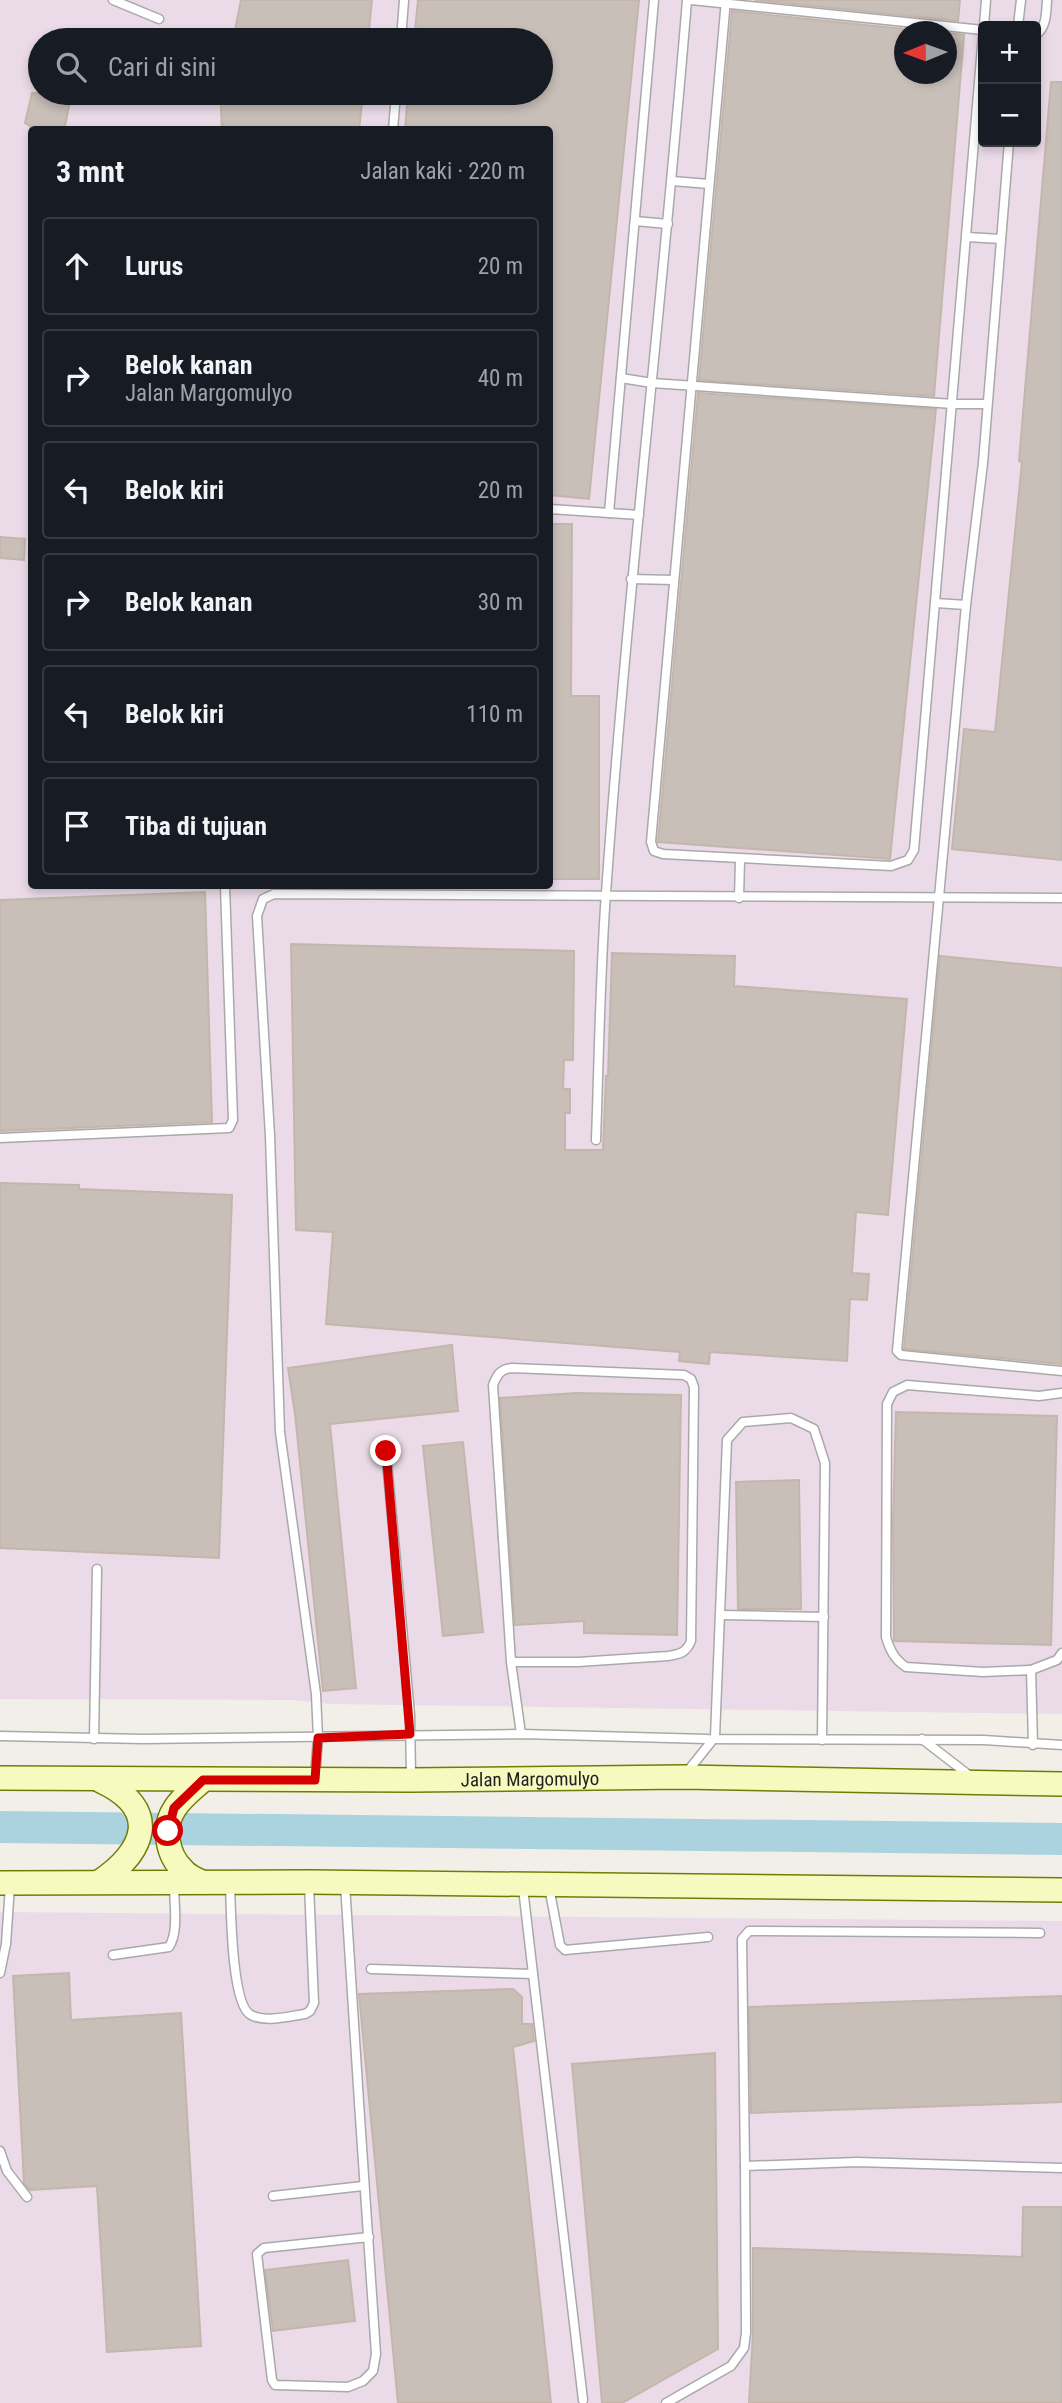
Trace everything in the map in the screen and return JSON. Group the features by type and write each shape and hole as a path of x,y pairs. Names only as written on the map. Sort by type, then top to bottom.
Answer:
{"main road":[{"name":"Jalan Margomulyo","path":"0,1777 108,1784 683,1777 1062,1784"},
{"path":"107,1877 136,1849 139,1835 139,1819 135,1805 108,1784"},
{"path":"186,1879 170,1851 168,1831 174,1808 198,1784"},
{"path":"5,1883 107,1877 230,1883 1062,1890"}],"lane":[{"path":"113,0 159,19"},
{"path":"402,28 404,0"},
{"path":"609,513 654,0"},
{"path":"596,1140 606,895 631,579 689,0 978,29"},
{"path":"985,21 986,0"},
{"path":"1019,21 1021,0"},
{"path":"1041,31 1047,0"},
{"path":"726,2 651,842 654,851 663,854 891,866 908,860 914,850 980,84"},
{"path":"393,126 395,105"},
{"path":"1009,147 983,463 966,605 897,1351 901,1355 1062,1371"},
{"path":"672,181 709,184"},
{"path":"635,221 668,224"},
{"path":"967,237 1001,239"},
{"path":"621,378 652,383 953,404 987,404"},
{"path":"553,509 639,515"},
{"path":"631,579 674,580"},
{"path":"936,603 966,605"},
{"path":"739,898 740,860"},
{"path":"0,1138 225,1129 232,1125 225,889"},
{"path":"315,1780 318,1738 316,1694 280,1432 270,1136 257,916 263,899 274,894 1062,898"},
{"path":"511,1662 642,1658 680,1654 687,1650 691,1641 694,1387 691,1379 684,1375 512,1368 503,1369 497,1375 493,1385 511,1662 521,1734"},
{"path":"1062,1393 1039,1396 907,1385 893,1392 887,1404 886,1637 890,1650 906,1667 983,1672 1031,1670 1058,1660 1062,1653"},
{"path":"683,1777 715,1737 727,1440 743,1422 791,1418 814,1429 825,1463 822,1740"},
{"path":"386,1451 410,1734 411,1780"},
{"path":"94,1739 97,1569"},
{"path":"722,1615 824,1617"},
{"path":"1031,1670 1033,1745"},
{"path":"0,1737 318,1738 410,1734 521,1734 984,1740 1062,1745"},
{"path":"922,1740 979,1783"},
{"path":"113,1955 169,1947 186,1879"},
{"path":"230,1883 233,1955 240,2001 243,2009 251,2015 265,2018 305,2014 314,2003 309,1882"},
{"path":"0,1973 6,1944 5,1883"},
{"path":"345,1883 363,2186 369,2237 376,2354 373,2371 363,2381 348,2387 275,2385 272,2380 257,2254 264,2248 369,2237"},
{"path":"523,1886 583,2400"},
{"path":"549,1886 560,1945 565,1950 708,1937"},
{"path":"666,2403 731,2366 744,2348 742,1939 749,1931 1040,1933"},
{"path":"371,1969 533,1974"},
{"path":"0,2151 7,2171 27,2197"},
{"path":"745,2166 857,2162 1062,2168"},
{"path":"273,2196 363,2186"}],"shaded area":[{"path":"0,0 1062,0 1062,1714 329,1704 293,1700 0,1699"},
{"path":"0,1912 1062,1921 1062,2403 0,2403"}],"building":[{"path":"241,0 372,0 369,28 235,28"},
{"path":"418,0 639,0 589,499 553,495 553,126 405,126 407,105 553,105 553,28 415,28"},
{"path":"755,0 960,0 958,21"},
{"path":"732,11 894,28 894,84 957,84 957,34 964,35 934,396 699,380"},
{"path":"1051,82 1062,82 1062,860 952,849 964,729 995,732 1022,462 1019,461"},
{"path":"29,105 69,105 65,126 30,126 25,123"},
{"path":"362,105 359,126 222,126 221,107"},
{"path":"698,393 936,409 890,859 658,842"},
{"path":"553,524 572,524 571,696 599,696 599,879 553,879"},
{"path":"0,537 25,539 24,560 0,558"},
{"path":"205,892 212,1122 0,1131 0,900"},
{"path":"291,944 574,951 573,1060 564,1060 563,1089 570,1089 570,1113 565,1113 565,1150 603,1150 612,953 735,956 734,986 907,999 888,1215 856,1212 852,1273 869,1274 867,1300 850,1299 847,1361 710,1352 709,1364 679,1361 680,1352 326,1324 333,1232 296,1230"},
{"path":"940,956 1062,968 1062,1364 904,1349"},
{"path":"0,1183 232,1195 219,1558 0,1548"},
{"path":"452,1345 458,1411 330,1424 356,1688 323,1691 288,1368"},
{"path":"576,1393 681,1395 677,1635 584,1633 584,1621 515,1625 500,1398"},
{"path":"896,1412 1057,1416 1051,1645 894,1641"},
{"path":"463,1442 483,1632 443,1636 423,1446"},
{"path":"799,1480 801,1609 738,1609 736,1482"},
{"path":"69,1973 71,2020 181,2013 201,2346 107,2352 97,2186 30,2190 24,2183 13,1976"},
{"path":"513,1989 522,1997 522,2024 532,2024 534,2041 513,2047 551,2403 398,2403 359,1994"},
{"path":"1062,1996 1062,2102 751,2113 749,2007"},
{"path":"715,2053 718,2349 622,2403 602,2403 572,2064"},
{"path":"1023,2207 1062,2207 1062,2403 749,2403 753,2333 753,2248 1022,2257"},
{"path":"348,2260 355,2321 273,2331 265,2270"}],"waterway":[{"path":"0,1827 1062,1839"}],"route":[{"path":"168,1831 174,1808 203,1780 315,1780 318,1738 410,1734 386,1451"}]}
